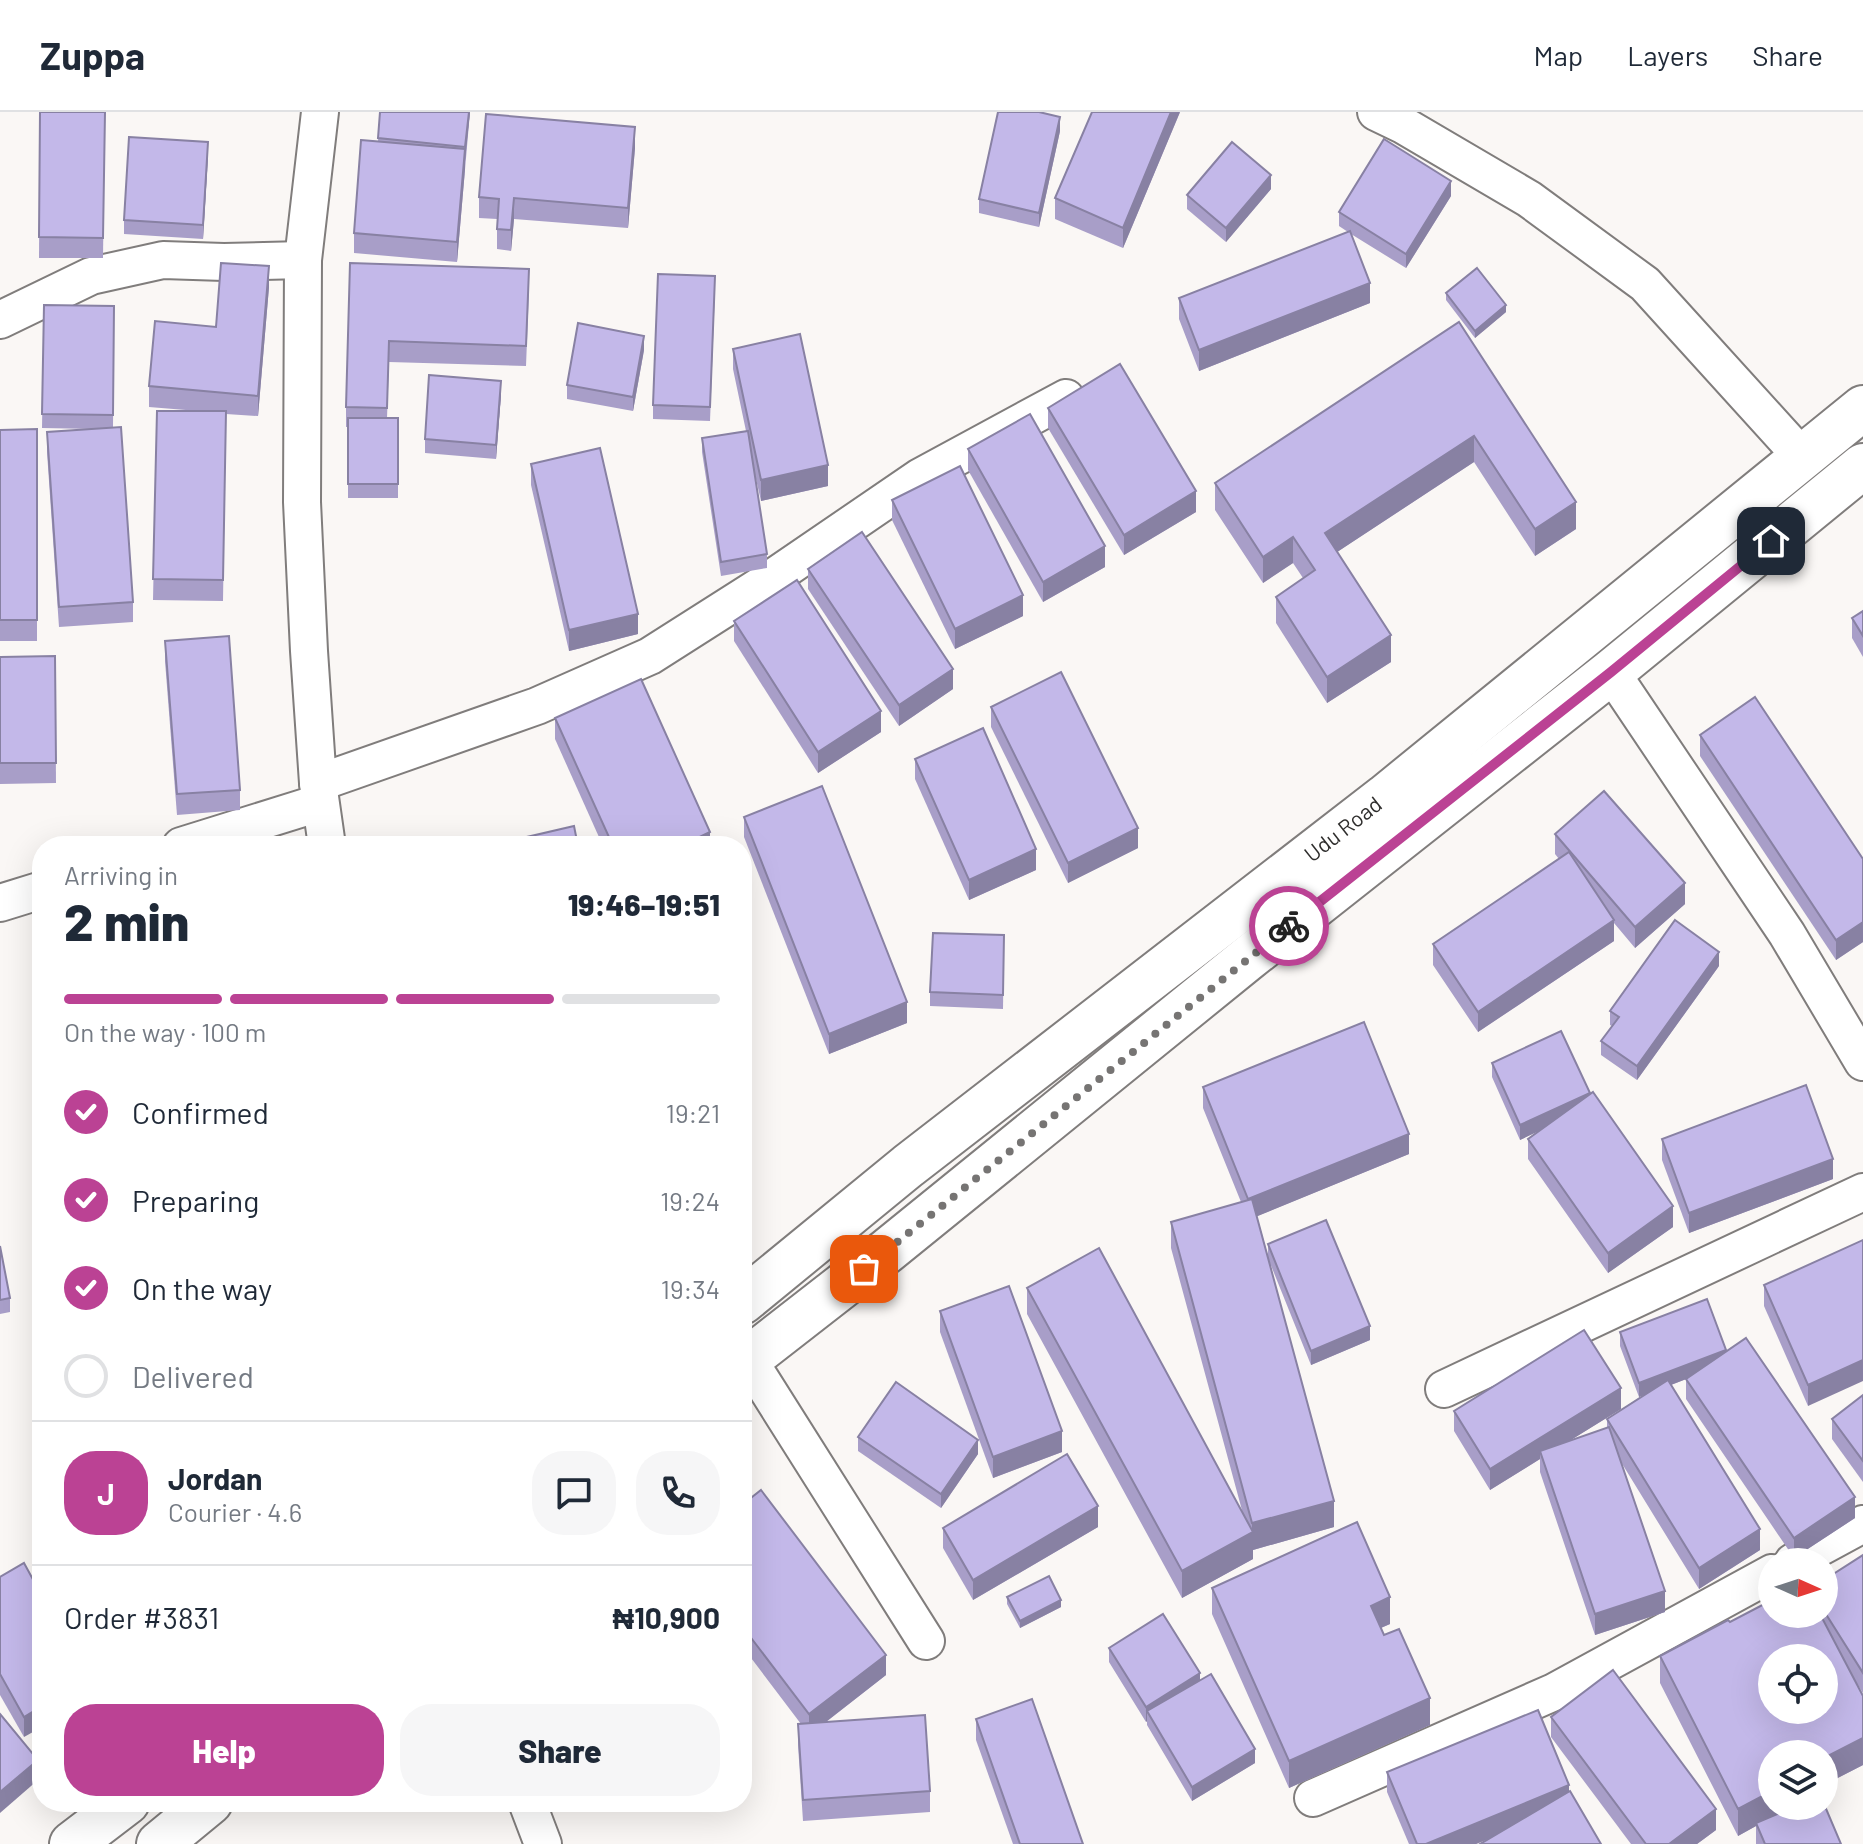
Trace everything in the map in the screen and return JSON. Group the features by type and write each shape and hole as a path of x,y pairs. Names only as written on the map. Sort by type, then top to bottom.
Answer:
{"main road":[{"name":"Udu Road","path":"752,1294 908,1166 1385,797 1863,408"},
{"name":"Udu Road","path":"752,1357 1259,949 1611,672 1863,466"},
{"path":"72,1844 114,1812"},
{"path":"159,1844 198,1812"}],"street":[{"path":"320,112 303,260 302,502 318,793 325,836"},
{"path":"1376,112 1529,199 1645,284 1802,457"},
{"path":"0,320 91,276 163,260 303,260"},
{"path":"207,836 537,706 650,656 768,581 920,477 1066,398"},
{"path":"1611,672 1787,934 1863,1062"},
{"path":"0,903 32,893"},
{"path":"1444,1389 1863,1192"},
{"path":"752,1373 926,1641"},
{"path":"1819,1548 1863,1524"},
{"path":"1313,1798 1554,1692 1758,1581"},
{"path":"531,1812 543,1844"}],"building":[{"path":"40,112 105,112 103,238 39,237"},
{"path":"380,112 469,112 465,147 378,138"},
{"path":"998,112 1039,112 1060,117 1039,213 979,199"},
{"path":"1092,112 1171,112 1123,228 1055,198"},
{"path":"486,114 635,127 628,208 514,198 511,230 497,229 499,199 479,197"},
{"path":"129,137 208,142 203,225 124,220"},
{"path":"1384,139 1451,181 1406,254 1339,212"},
{"path":"361,140 465,149 457,242 354,233"},
{"path":"1232,142 1271,175 1226,228 1187,195"},
{"path":"1350,231 1370,283 1199,350 1179,298"},
{"path":"221,263 269,266 258,396 149,386 155,321 216,327"},
{"path":"350,263 529,269 526,346 389,341 387,408 346,407"},
{"path":"1477,268 1506,305 1475,331 1446,293"},
{"path":"658,274 715,276 710,407 653,405"},
{"path":"44,305 114,306 113,415 42,414"},
{"path":"1459,322 1576,502 1535,529 1474,436 1325,533 1391,635 1327,677 1276,597 1315,570 1293,537 1263,557 1215,483"},
{"path":"578,323 644,336 633,397 567,385"},
{"path":"800,334 828,465 761,480 733,349"},
{"path":"1120,364 1196,491 1124,535 1048,408"},
{"path":"429,375 501,381 496,445 425,439"},
{"path":"157,411 226,411 223,580 153,579"},
{"path":"1030,414 1105,546 1043,582 968,449"},
{"path":"348,418 398,418 398,484 348,484"},
{"path":"121,427 133,602 59,607 47,432"},
{"path":"37,429 37,620 0,620 0,430"},
{"path":"748,431 767,554 721,562 702,438"},
{"path":"600,448 638,614 569,630 531,464"},
{"path":"960,466 1023,595 955,629 892,500"},
{"path":"862,532 953,669 899,705 808,569"},
{"path":"797,580 881,711 818,752 734,621"},
{"path":"1863,611 1863,636 1852,618"},
{"path":"229,636 240,790 177,794 165,641"},
{"path":"55,656 56,763 0,763 0,657"},
{"path":"1061,672 1138,828 1068,863 991,707"},
{"path":"641,679 710,832 702,836 608,836 555,718"},
{"path":"1755,697 1863,859 1863,922 1836,940 1700,735"},
{"path":"983,728 1036,849 969,880 915,759"},
{"path":"822,786 907,1002 829,1034 744,817"},
{"path":"1604,791 1685,883 1635,927 1555,834"},
{"path":"574,826 576,836 531,836"},
{"path":"1569,852 1614,920 1478,1012 1433,944"},
{"path":"1675,920 1719,952 1637,1066 1601,1041 1619,1017 1610,1011"},
{"path":"933,933 1004,935 1003,995 930,992"},
{"path":"1364,1022 1409,1134 1248,1199 1203,1087"},
{"path":"1561,1031 1590,1093 1520,1125 1492,1063"},
{"path":"1806,1085 1833,1159 1689,1213 1662,1139"},
{"path":"1593,1092 1673,1206 1608,1253 1528,1139"},
{"path":"1252,1199 1334,1501 1252,1523 1171,1222"},
{"path":"1326,1220 1370,1326 1311,1351 1268,1244"},
{"path":"1863,1240 1863,1360 1808,1385 1764,1285"},
{"path":"0,1246 10,1298 0,1300"},
{"path":"1099,1248 1253,1532 1182,1571 1027,1288"},
{"path":"1009,1286 1062,1431 993,1457 940,1311"},
{"path":"1707,1299 1726,1350 1639,1383 1620,1332"},
{"path":"1584,1330 1621,1388 1490,1469 1454,1411"},
{"path":"1746,1338 1855,1497 1794,1538 1686,1379"},
{"path":"1668,1380 1760,1529 1699,1568 1607,1419"},
{"path":"896,1382 978,1440 941,1494 858,1437"},
{"path":"1863,1395 1863,1461 1832,1419"},
{"path":"1609,1427 1665,1591 1595,1614 1540,1451"},
{"path":"1067,1454 1098,1506 973,1580 943,1528"},
{"path":"761,1490 886,1655 809,1714 752,1639 752,1497"},
{"path":"1357,1522 1390,1597 1371,1606 1384,1635 1399,1629 1430,1698 1289,1761 1212,1588"},
{"path":"1863,1555 1863,1673 1835,1628 1838,1628 1838,1571"},
{"path":"24,1563 32,1578 32,1712 24,1717 0,1674 0,1577"},
{"path":"1049,1576 1061,1600 1020,1621 1007,1597"},
{"path":"1758,1607 1758,1628 1827,1628 1836,1644 1758,1644 1758,1724 1838,1724 1838,1648 1863,1696 1863,1738 1838,1751 1838,1740 1758,1740 1758,1798 1738,1809 1660,1656 1728,1620 1730,1622"},
{"path":"1163,1614 1200,1673 1146,1707 1109,1648"},
{"path":"1613,1670 1716,1809 1669,1844 1646,1844 1551,1717"},
{"path":"1211,1674 1255,1749 1192,1787 1147,1711"},
{"path":"1032,1699 1083,1844 1020,1844 976,1719"},
{"path":"1538,1710 1569,1785 1426,1844 1417,1844 1387,1772"},
{"path":"0,1714 32,1753 32,1765 0,1792"},
{"path":"925,1715 930,1791 803,1800 798,1724"},
{"path":"1570,1791 1601,1844 1480,1844"},
{"path":"1763,1820 1831,1820 1841,1844 1765,1844 1756,1823"}],"way so far":[{"path":"864,1269 1289,926"}],"route":[{"path":"1289,926 1611,672 1771,541"}]}
